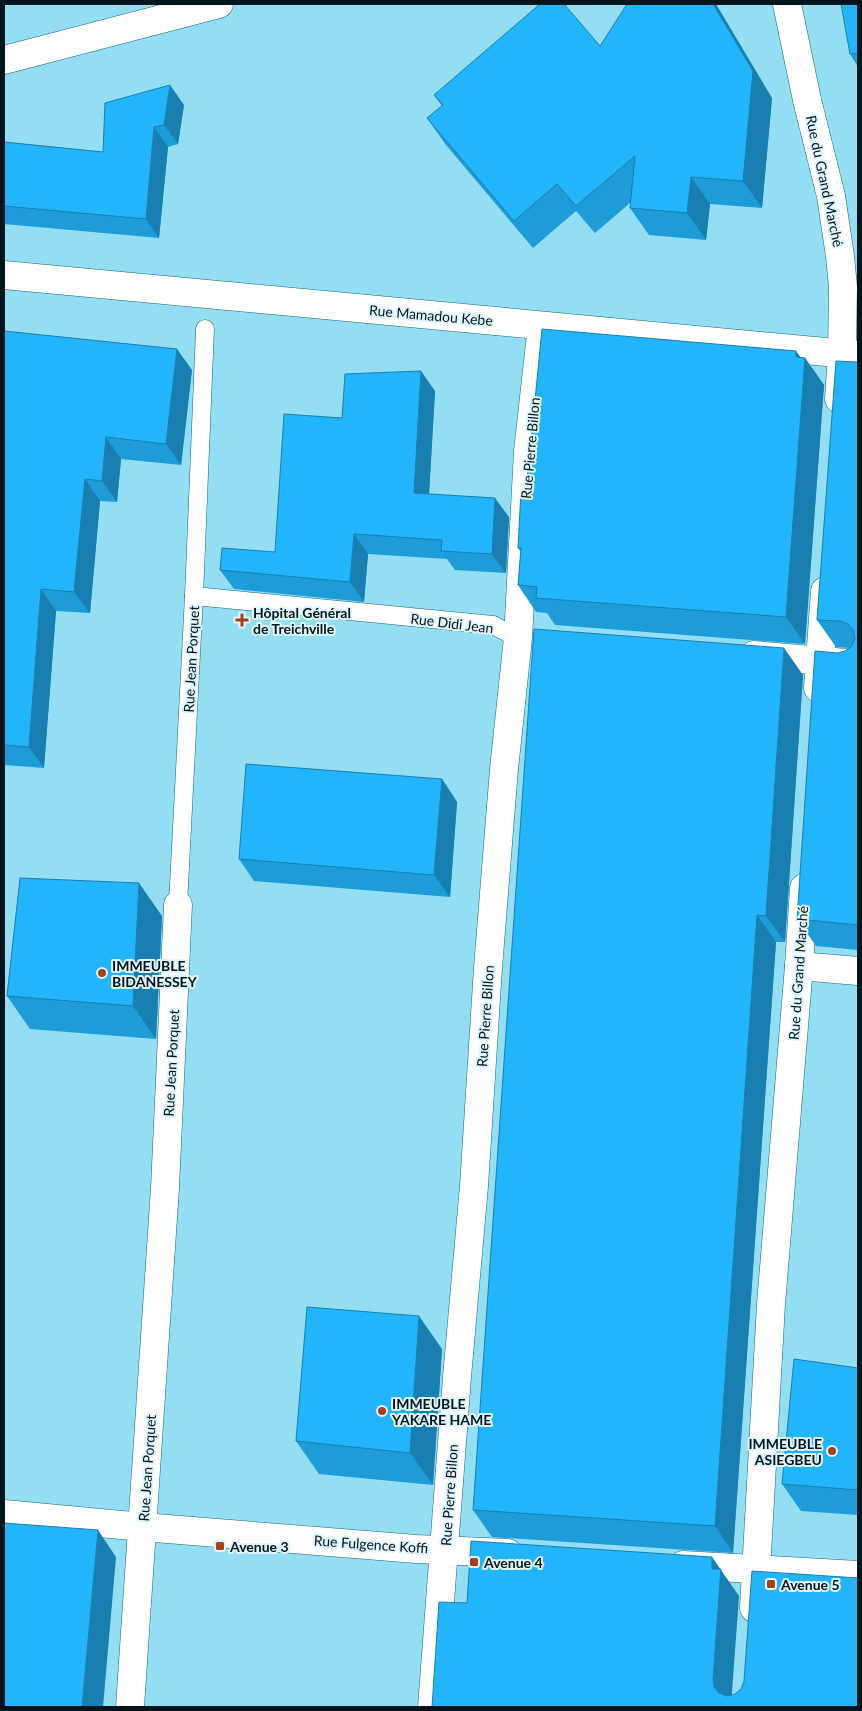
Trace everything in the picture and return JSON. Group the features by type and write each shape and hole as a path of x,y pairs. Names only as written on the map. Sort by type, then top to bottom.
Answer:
{"main road":[{"path":"4,60 219,4"},
{"name":"Rue du Grand Marché","path":"788,4 807,100 831,196 836,230 850,354 838,421"},
{"name":"Rue Mamadou Kebe","path":"4,275 850,354"},
{"name":"Rue Pierre Billon","path":"432,1707 457,1377 474,1186 488,968 504,769 518,638 528,451 542,326"},
{"path":"816,716 828,564"},
{"name":"Rue Didi Jean","path":"518,638 547,640"},
{"path":"732,654 858,664"},
{"name":"Rue du Grand Marché","path":"753,1629 770,1304 799,966 806,859"},
{"name":"Rue Jean Porquet","path":"130,1707 165,1188 178,906"},
{"path":"799,966 858,971"},
{"name":"Rue Fulgence Koffi","path":"4,1514 416,1549 534,1555"},
{"path":"662,1563 858,1575"}],"lane":[{"name":"Rue Jean Porquet","path":"178,906 205,329"},
{"name":"Rue Didi Jean","path":"194,596 493,625 518,638"}],"building":[{"path":"540,4 564,4 600,46 627,4 713,4 753,71 743,181 691,177 687,213 630,208 635,156 576,206 557,184 514,221 427,118 443,105 434,95"},
{"path":"841,4 858,4 858,53 850,54"},
{"path":"170,85 164,125 154,127 146,219 4,206 4,142 103,152 105,103"},
{"path":"542,329 796,351 796,357 805,358 786,617 536,598 537,587 518,585 521,548 518,548 521,492 526,492"},
{"path":"4,331 177,349 166,444 106,437 102,481 85,479 74,592 41,589 29,747 4,745"},
{"path":"836,361 858,362 858,925 797,919 815,651 838,653 845,651 852,646 855,638 853,630 848,624 840,621 817,620"},
{"path":"421,371 414,493 495,498 492,554 441,551 442,540 354,534 350,582 220,570 222,548 275,552 284,414 342,418 345,374"},
{"path":"534,629 784,648 766,916 757,915 715,1526 473,1510"},
{"path":"246,764 442,779 434,875 239,859"},
{"path":"20,878 139,883 133,1006 7,996"},
{"path":"307,1307 419,1316 410,1453 296,1441"},
{"path":"794,1359 858,1368 858,1490 782,1484"},
{"path":"4,1523 98,1530 82,1707 4,1707"},
{"path":"471,1541 712,1557 712,1569 721,1569 713,1679 714,1687 719,1693 727,1696 735,1694 741,1689 744,1681 752,1571 858,1578 858,1707 432,1707 439,1602 467,1603"}],"place":[{"name":"Hôpital Général de Treichville","path":"242,620"},
{"name":"IMMEUBLE BIDANESSEY","path":"102,973"},
{"name":"IMMEUBLE YAKARE HAME","path":"382,1411"},
{"name":"IMMEUBLE ASIEGBEU","path":"832,1451"},
{"name":"Avenue 3","path":"220,1546"},
{"name":"Avenue 4","path":"474,1562"},
{"name":"Avenue 5","path":"771,1584"}]}
